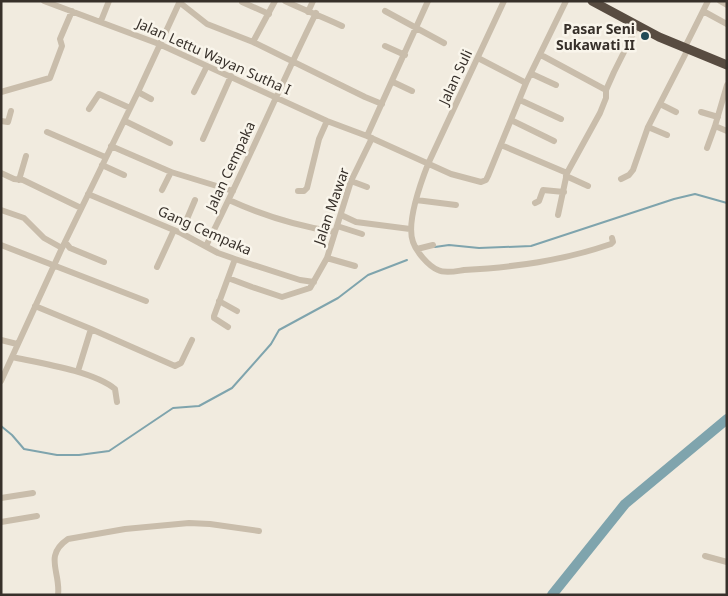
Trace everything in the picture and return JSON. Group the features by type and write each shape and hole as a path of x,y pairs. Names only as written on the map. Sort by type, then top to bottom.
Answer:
{"highway":[{"path":"592,1 637,26 727,65"}],"street":[{"name":"Jalan Lettu Wayan Sutha I","path":"44,1 159,44 327,122 369,137 451,174 484,182 501,144"},
{"path":"100,21 109,1"},
{"path":"253,42 275,1"},
{"path":"285,1 342,26"},
{"path":"308,12 312,1"},
{"name":"Jalan Mawar","path":"314,282 327,258 351,181 382,104 428,1"},
{"name":"Jalan Suli","path":"410,229 416,200 428,164 504,1"},
{"path":"566,1 526,83 501,144 588,186"},
{"path":"621,179 629,175 633,170 648,127 708,1"},
{"path":"720,1 727,5"},
{"path":"1,381 63,245 138,92 179,2 207,24 253,42 382,104"},
{"path":"242,2 269,14"},
{"path":"1,92 50,78 62,46 60,39 72,11"},
{"path":"385,11 444,42"},
{"path":"703,11 727,24"},
{"name":"Jalan Cempaka","path":"206,246 234,191 316,13"},
{"path":"558,215 567,175 600,113 606,98 606,90 637,26"},
{"path":"385,46 405,55"},
{"path":"541,55 606,90"},
{"path":"478,58 526,83"},
{"path":"194,92 208,66"},
{"path":"532,74 556,85"},
{"path":"203,139 231,76"},
{"path":"393,82 412,91"},
{"path":"707,148 727,85"},
{"path":"138,92 151,99"},
{"path":"89,109 97,94 130,108"},
{"path":"520,100 562,119"},
{"path":"660,104 676,112"},
{"path":"1,121 8,122 11,111"},
{"path":"701,112 718,117"},
{"path":"511,120 554,141"},
{"path":"124,121 170,143"},
{"path":"298,191 304,191 307,188 319,138 327,122"},
{"path":"715,126 727,131"},
{"path":"648,127 667,135"},
{"path":"47,132 106,157"},
{"path":"111,146 171,172 234,191"},
{"path":"19,180 26,156"},
{"path":"102,165 124,175"},
{"path":"162,190 171,172"},
{"path":"1,173 81,208"},
{"path":"351,181 367,187"},
{"path":"535,203 539,201 543,190 564,192"},
{"name":"Gang Cempaka","path":"88,194 181,233 235,260 300,280 314,282"},
{"path":"181,233 195,200"},
{"path":"229,200 274,219 300,226 336,229 362,234"},
{"path":"416,200 456,205"},
{"path":"1,210 24,218 47,240 104,262"},
{"path":"341,216 356,222 410,229 412,241 417,249 430,264 442,272 520,265 580,255 611,244 612,238"},
{"path":"157,267 174,230"},
{"path":"417,249 433,244"},
{"path":"1,245 146,301"},
{"path":"327,258 355,266"},
{"path":"228,327 214,317 235,260"},
{"path":"228,278 252,288 284,297 306,290 314,282"},
{"path":"219,301 237,311"},
{"path":"35,306 175,366 182,361 192,340"},
{"path":"78,372 91,329"},
{"path":"1,340 17,344"},
{"path":"12,357 78,372 113,387 117,402"},
{"path":"1,498 33,493"},
{"path":"1,522 37,516"},
{"path":"58,595 59,588 54,565 55,554 60,544 68,539 125,529 189,524 210,524 259,531"},
{"path":"705,556 727,562"}],"waterway":[{"path":"435,247 449,245 479,248 531,246 674,199 695,194 727,203"},
{"path":"1,426 24,449 57,455 79,455 109,451 173,408 199,406 232,388 271,344 279,330 338,298 368,275 407,260"},
{"path":"552,595 625,504 727,419"}],"place":[{"name":"Pasar Seni Sukawati II","path":"645,36"}]}
